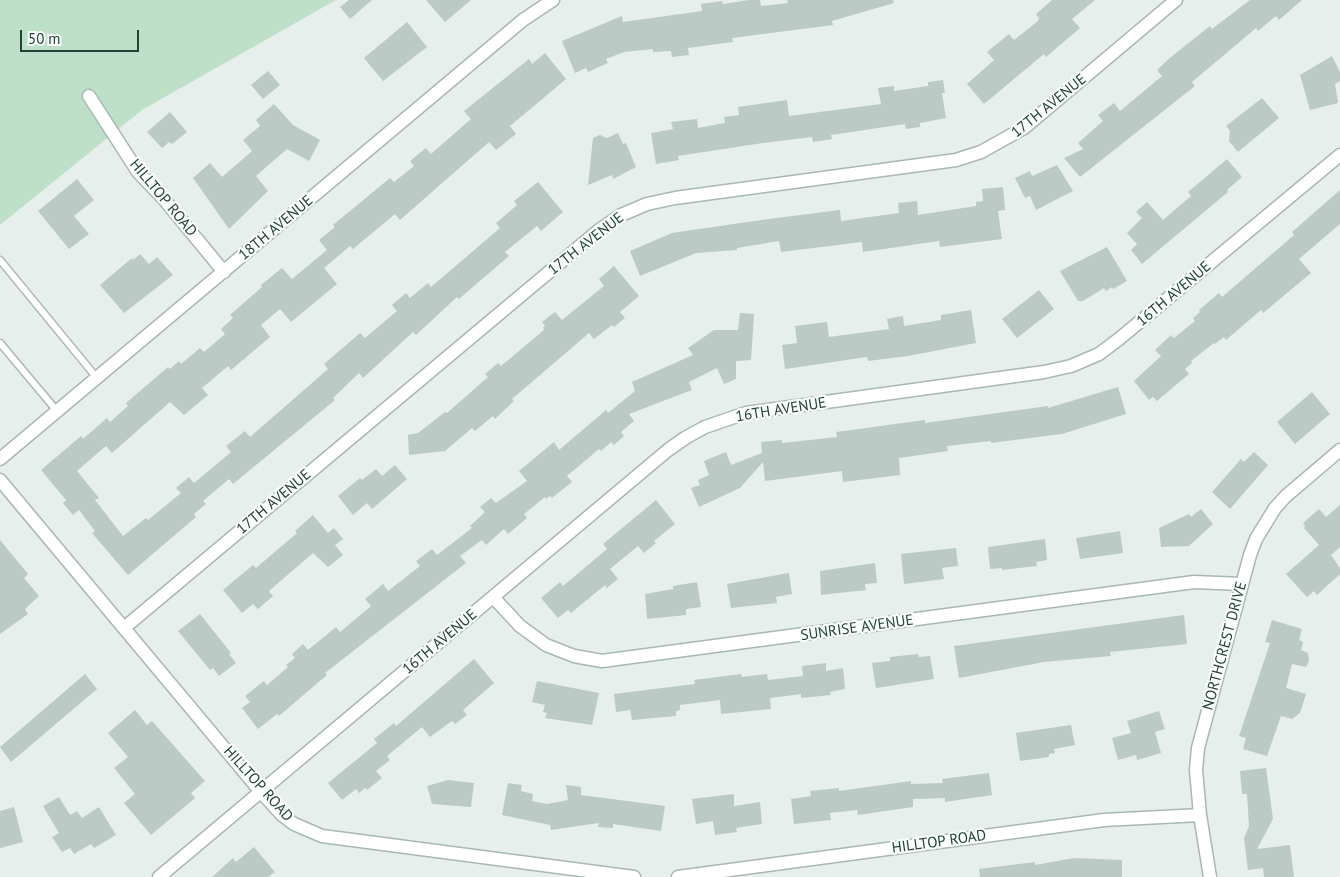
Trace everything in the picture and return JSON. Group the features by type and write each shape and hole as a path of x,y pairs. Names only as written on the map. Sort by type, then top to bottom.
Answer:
{"street":[{"name":"18TH AVENUE","path":"0,459 523,20 553,0"},
{"name":"17TH AVENUE","path":"124,628 598,231 622,215 647,204 675,198 956,160 981,152 1024,128 1176,0"},
{"name":"HILLTOP ROAD","path":"89,96 138,172 163,198 224,272"},
{"name":"16TH AVENUE","path":"159,877 668,450 705,426 746,413 1044,372 1071,366 1099,354 1119,339 1340,155"},
{"name":"NORTHCREST DRIVE","path":"1210,877 1200,814 1196,770 1198,748 1256,538 1275,508 1340,450"},
{"name":"HILLTOP ROAD","path":"0,480 261,792 282,815 294,824 322,836 634,877"},
{"name":"SUNRISE AVENUE","path":"493,597 520,626 546,645 574,656 602,661 1194,582 1242,584"},
{"name":"HILLTOP ROAD","path":"678,877 1104,820 1200,814"}],"lane":[{"path":"0,260 97,378"},
{"path":"0,343 57,411"}],"green space":[{"path":"0,0 336,0 142,110 0,225"}],"building":[{"path":"349,0 372,0 350,19 340,7"},
{"path":"426,0 471,0 445,22"},
{"path":"760,0 761,6 788,3 787,0 893,0 894,3 832,21 833,25 732,38 733,42 688,48 689,55 672,57 671,51 653,52 653,49 624,52 606,59 608,63 588,72 586,68 575,73 562,41 622,16 623,22 702,11 701,4 722,1 723,4"},
{"path":"1052,0 1095,0 1072,19 1080,28 1046,57 1044,54 984,104 967,84 994,60 987,52 1009,34 1014,40 1038,21 1039,18 1036,14"},
{"path":"1250,0 1302,0 1279,20 1276,16 1258,31 1256,28 1192,82 1195,86 1080,177 1064,158 1083,149 1078,143 1103,121 1098,115 1114,103 1120,111 1162,76 1157,70 1171,57 1210,26 1212,29"},
{"path":"407,22 427,47 383,81 364,58"},
{"path":"545,53 566,79 510,126 516,134 496,150 489,142 400,220 395,214 353,249 350,246 324,268 337,284 291,322 280,309 261,325 270,337 231,370 228,366 202,388 208,395 184,415 170,402 112,453 106,446 77,471 99,498 95,500 123,536 146,518 148,520 181,493 176,488 189,477 194,483 231,452 226,446 245,431 250,437 328,369 324,364 360,333 365,338 397,311 392,305 406,293 410,298 428,283 431,287 500,228 496,223 517,205 514,201 538,182 563,212 541,231 537,226 505,252 509,256 459,299 457,297 416,335 413,332 363,378 359,373 333,398 335,400 233,484 229,479 203,501 206,504 194,514 196,517 128,575 92,533 95,531 79,510 73,515 63,503 66,500 41,470 81,436 83,439 107,418 110,422 128,406 126,403 168,367 170,369 179,361 181,364 200,348 204,352 225,334 221,329 233,318 230,315 262,287 261,285 282,268 292,279 327,250 319,240 335,227 333,225 390,178 394,182 414,166 410,161 426,148 431,154 471,119 464,111 529,59 532,64"},
{"path":"1332,56 1340,72 1340,81 1335,84 1338,103 1310,110 1300,75"},
{"path":"268,71 280,85 263,99 251,85"},
{"path":"943,80 945,93 942,93 946,118 920,123 920,127 906,129 905,124 831,135 832,139 813,142 812,137 763,143 678,156 679,160 656,164 651,133 673,129 671,122 697,119 698,128 725,123 724,117 739,115 738,107 787,100 789,116 881,104 878,88 894,86 894,91 928,86 928,82"},
{"path":"1262,98 1279,118 1238,152 1229,141 1230,131 1226,126"},
{"path":"274,104 293,125 320,140 309,161 287,149 256,176 268,191 229,229 193,178 210,163 222,177 252,151 243,140 260,126 256,120"},
{"path":"170,112 187,132 172,144 169,142 162,148 147,132"},
{"path":"618,133 623,144 626,143 636,167 613,179 612,175 588,185 593,138 600,135 607,138"},
{"path":"1227,159 1242,177 1227,190 1228,192 1142,264 1131,250 1137,244 1127,233 1142,218 1136,212 1147,202 1163,220 1191,196 1188,192"},
{"path":"1057,165 1073,191 1036,210 1030,196 1025,198 1015,178 1030,171 1032,176"},
{"path":"77,179 94,200 74,216 89,234 69,249 38,211"},
{"path":"1003,187 1005,210 998,211 1002,239 940,247 939,241 863,252 862,242 781,252 779,241 737,248 737,250 696,253 640,276 630,251 672,233 761,220 840,210 841,221 899,213 898,203 917,201 918,215 976,206 976,202 983,201 982,189"},
{"path":"1340,190 1340,224 1299,259 1311,273 1263,313 1261,310 1226,340 1224,337 1214,343 1191,361 1192,363 1185,369 1189,374 1157,401 1153,397 1149,400 1134,381 1161,356 1155,350 1171,335 1174,338 1195,321 1193,318 1200,312 1199,310 1219,293 1222,297 1294,235 1292,232"},
{"path":"1107,247 1127,281 1113,289 1112,287 1106,291 1104,288 1083,301 1078,301 1060,271"},
{"path":"140,254 149,264 157,257 173,275 124,313 100,285 132,258 133,260"},
{"path":"614,266 639,296 620,312 625,318 594,339 589,333 512,399 514,401 495,419 493,416 475,431 472,428 445,451 409,455 408,435 418,433 445,412 447,413 488,377 485,374 498,363 501,366 544,330 545,326 542,322 555,312 562,320 604,286 599,279"},
{"path":"1039,290 1054,309 1017,338 1002,319"},
{"path":"971,310 976,343 908,356 868,361 867,357 785,369 782,345 797,343 795,326 827,322 829,337 889,329 887,319 903,316 904,326 941,320 941,315"},
{"path":"740,313 754,314 751,360 736,361 736,379 724,384 717,368 689,382 692,390 629,414 634,421 621,432 624,436 614,445 611,442 601,451 599,449 567,476 572,482 552,498 550,496 546,499 545,497 524,514 527,518 508,534 504,529 486,545 482,540 460,556 466,563 325,673 327,675 279,716 277,714 258,729 242,708 250,702 245,696 264,681 267,685 288,667 286,665 295,658 292,654 303,644 308,650 336,627 340,632 371,606 365,599 383,584 388,591 420,566 416,561 432,549 437,555 472,528 470,526 485,512 480,507 491,498 496,503 527,481 519,471 554,442 559,450 606,410 608,413 635,391 632,382 693,355 688,348 714,330 738,330"},
{"path":"1118,387 1126,414 1062,434 991,443 991,441 947,446 948,451 899,458 900,475 843,482 842,471 765,481 763,462 740,488 699,507 691,488 700,485 698,480 709,475 704,461 726,452 731,465 762,453 761,442 782,440 782,443 837,437 836,432 925,420 925,423 1048,406 1048,408"},
{"path":"1312,392 1330,414 1295,444 1277,422"},
{"path":"1254,452 1268,465 1230,509 1212,492 1241,459 1244,462"},
{"path":"395,465 407,479 372,509 367,503 353,515 338,496 360,478 362,480 376,469 382,476"},
{"path":"656,500 675,524 654,541 656,543 644,553 638,546 610,569 618,579 607,588 605,585 571,613 568,610 558,618 541,598 560,582 563,586 607,549 603,544"},
{"path":"1340,505 1340,547 1331,555 1340,568 1340,574 1317,595 1314,591 1307,597 1286,574 1319,545 1304,528 1303,523 1319,509 1326,517"},
{"path":"1201,509 1213,524 1189,546 1161,547 1159,528 1189,514 1191,517"},
{"path":"313,515 328,533 334,528 343,539 335,545 343,555 328,567 313,553 269,591 273,596 258,609 253,604 242,613 223,590 253,565 256,568 297,533 295,531"},
{"path":"1120,531 1123,553 1080,559 1076,538"},
{"path":"1045,539 1047,560 1036,562 1037,566 1002,570 1002,568 990,569 988,547"},
{"path":"0,540 28,574 24,578 39,596 25,609 28,614 0,634"},
{"path":"956,548 958,566 942,568 944,579 904,584 901,554"},
{"path":"875,563 877,583 865,584 866,590 821,595 820,571"},
{"path":"789,573 792,594 776,597 777,603 731,608 727,584"},
{"path":"697,582 701,607 686,609 686,615 647,619 645,594"},
{"path":"200,614 231,653 229,654 236,663 219,676 213,668 210,670 178,631"},
{"path":"1184,615 1187,644 1110,652 1111,656 1044,662 959,678 954,646"},
{"path":"1272,620 1302,629 1299,640 1303,642 1301,650 1308,653 1309,661 1306,667 1292,664 1286,688 1306,694 1300,713 1292,719 1281,716 1267,756 1243,749 1246,738 1239,736 1270,643 1265,642"},
{"path":"918,654 919,657 930,656 934,679 876,688 872,663 890,661 890,657"},
{"path":"474,659 494,683 463,710 467,715 455,724 452,721 430,737 422,727 387,756 390,760 376,771 382,778 367,790 365,788 359,793 356,789 342,800 328,783 377,743 374,739 394,723 396,726"},
{"path":"826,663 826,671 843,668 845,689 830,692 831,695 801,698 801,694 770,698 771,709 721,714 720,700 680,705 680,710 676,711 676,716 632,720 630,710 616,712 614,694 695,684 694,680 741,674 742,677 767,674 768,680 803,676 802,666"},
{"path":"85,674 97,689 11,762 0,747"},
{"path":"537,681 599,693 592,725 545,718 547,713 543,712 545,705 532,702"},
{"path":"135,710 147,725 152,721 205,781 191,793 195,798 151,835 124,803 135,794 114,768 128,757 108,733"},
{"path":"1159,711 1165,729 1155,732 1161,753 1137,760 1136,755 1118,760 1112,738 1131,733 1127,721"},
{"path":"1071,725 1075,745 1054,749 1055,753 1049,754 1049,757 1020,761 1016,733"},
{"path":"1266,768 1273,819 1257,849 1290,845 1294,877 1264,877 1263,868 1248,870 1244,838 1249,826 1247,794 1242,794 1240,771"},
{"path":"989,773 992,795 945,802 945,798 913,799 913,807 858,815 857,810 830,813 831,820 794,824 791,799 811,796 810,791 839,788 839,791 911,781 911,784 943,783 942,779"},
{"path":"448,780 474,783 471,807 432,804 427,786"},
{"path":"508,783 522,785 521,791 533,794 532,801 547,804 568,800 566,785 581,787 581,795 665,806 661,831 613,824 613,828 598,827 599,823 551,830 550,825 502,815"},
{"path":"734,794 734,806 760,802 762,824 736,828 737,832 715,835 713,821 696,824 692,799"},
{"path":"59,797 70,815 77,811 82,818 99,807 116,835 94,848 91,844 74,854 70,848 62,852 52,837 59,833 43,806"},
{"path":"14,807 23,842 0,848 0,811"},
{"path":"254,847 275,872 268,877 212,877 233,858 236,862"},
{"path":"1075,858 1122,860 1122,877 980,877 979,869 1035,862 1035,865"}]}
